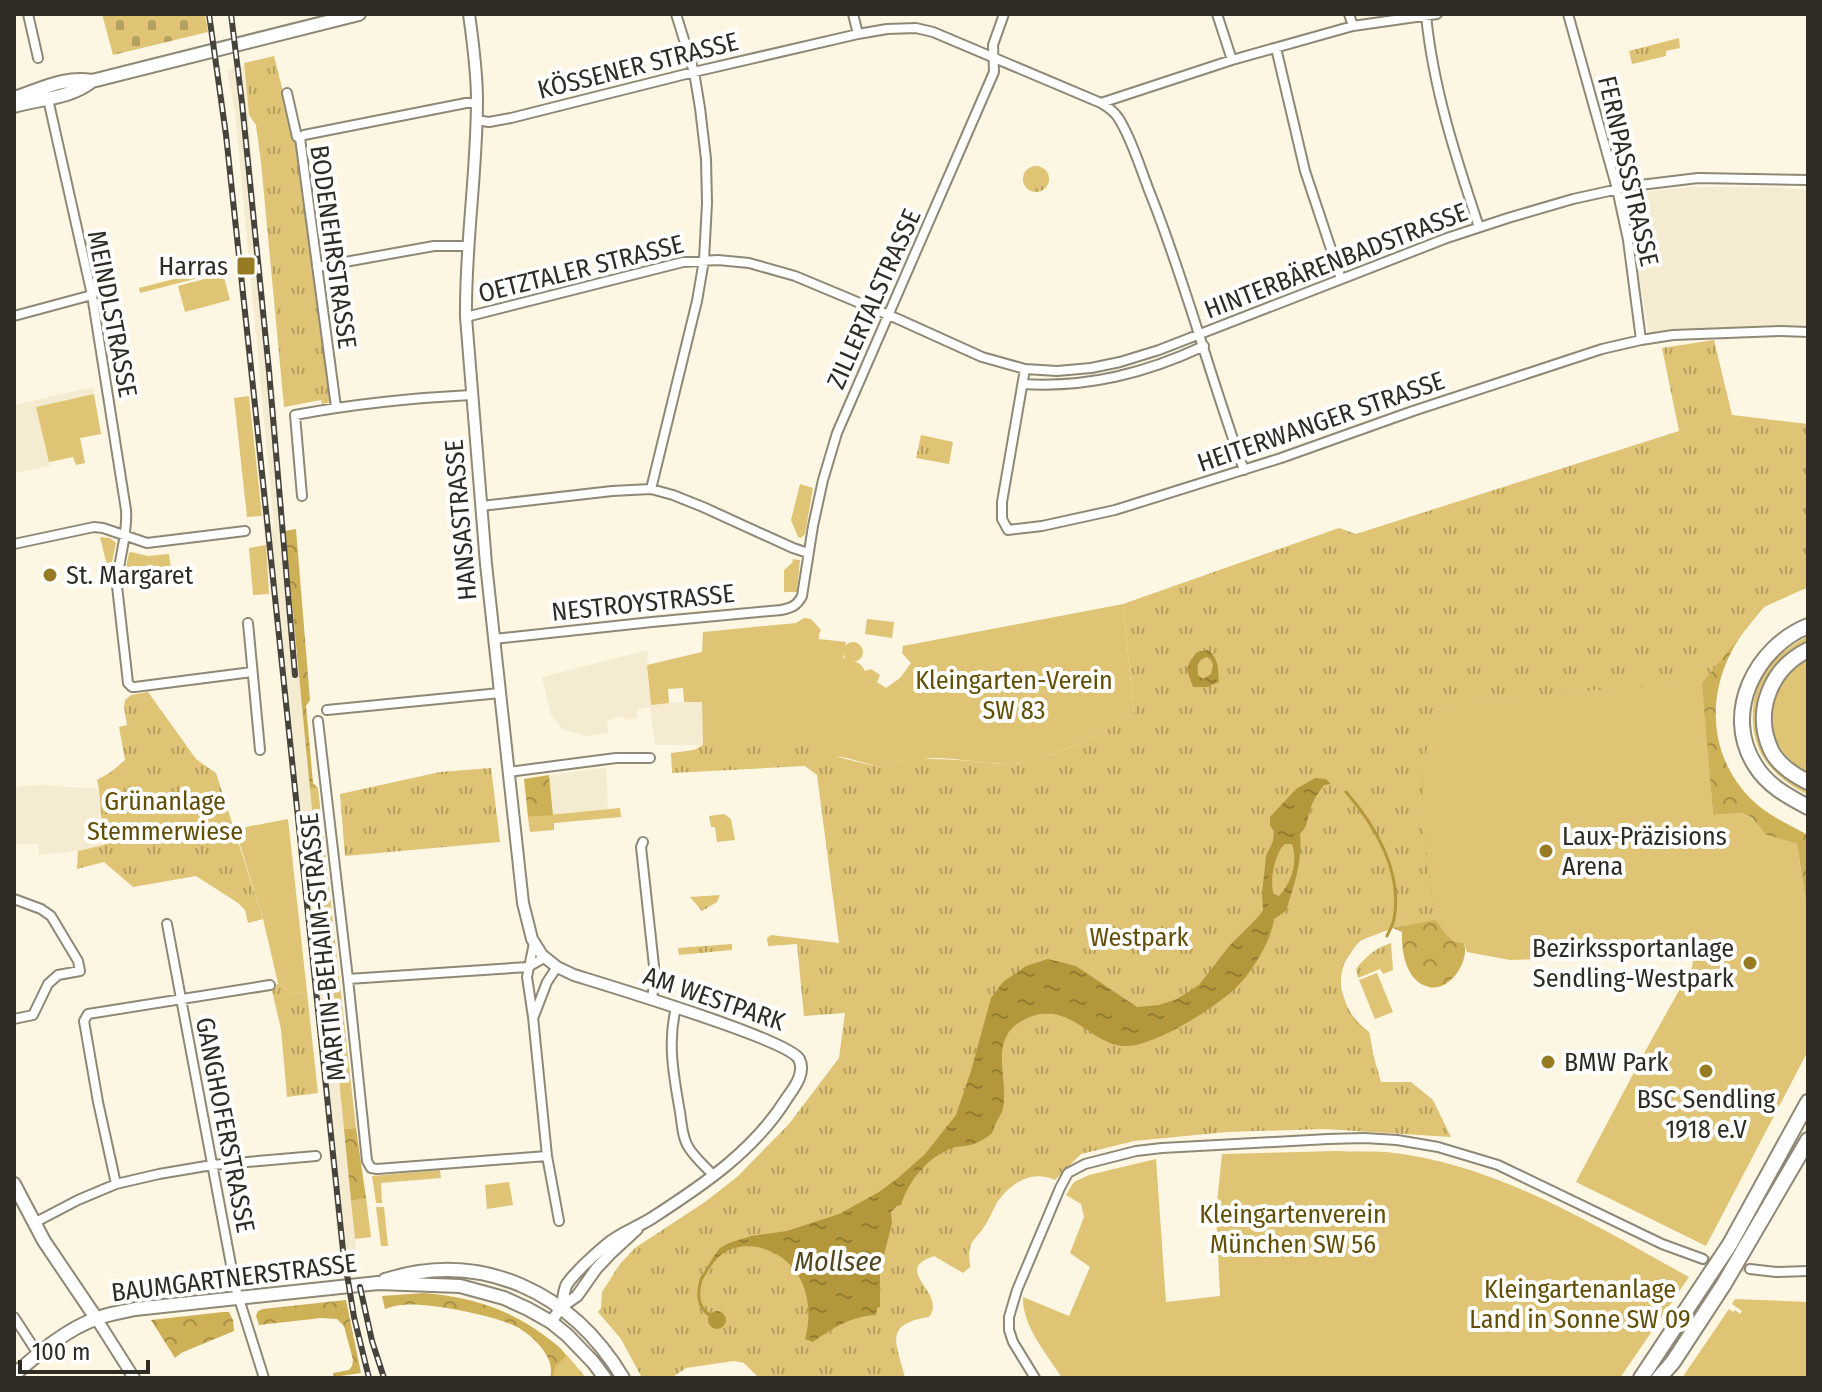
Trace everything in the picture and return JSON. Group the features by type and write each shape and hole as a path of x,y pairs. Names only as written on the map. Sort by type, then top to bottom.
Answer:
{"highway":[{"path":"1808,626 1783,640 1760,662 1744,700 1743,725 1748,751 1760,773 1770,784 1808,807"},
{"path":"1808,650 1792,660 1768,690 1765,724 1771,750 1779,762 1808,782"},
{"path":"1641,1378 1730,1244 1808,1102"},
{"path":"1659,1378 1673,1362 1743,1253 1808,1140"},
{"path":"1666,1378 1673,1362"}],"main road":[{"path":"14,106 71,93 92,81 359,14"},
{"path":"14,98 68,80 92,81"},
{"path":"14,1184 44,1241 96,1318"},
{"name":"BAUMGARTNERSTRASSE","path":"378,1283 402,1275 471,1271 494,1275 537,1291 561,1307"},
{"name":"BAUMGARTNERSTRASSE","path":"14,1375 38,1354 96,1318 135,1309 378,1283 475,1289 521,1305 551,1322"},
{"path":"561,1307 591,1335 623,1378"},
{"path":"551,1322 593,1362 605,1378"}],"street":[{"path":"28,14 38,58"},
{"name":"HANSASTRASSE","path":"469,14 477,103 465,282 471,395 520,884 526,921 534,943 527,977 547,1156 559,1221"},
{"path":"651,489 697,301 704,260 707,203 700,108 694,72 676,14"},
{"path":"853,14 858,34"},
{"name":"ZILLERTALSTRASSE","path":"796,605 802,596 808,553 830,455 858,382 994,72 993,45 1004,14"},
{"path":"1217,14 1232,60"},
{"path":"1349,14 1353,26"},
{"path":"1101,103 1232,60 1353,26 1437,14"},
{"name":"FERNPASSSTRASSE","path":"1568,14 1617,189 1628,240 1641,340"},
{"path":"1426,15 1444,113 1479,227"},
{"name":"KÖSSENER STRASSE","path":"476,120 489,122 511,118 858,34 916,28 933,32 1101,103"},
{"path":"1276,48 1305,171 1341,279"},
{"name":"BODENEHRSTRASSE","path":"287,93 297,137 300,138 336,407"},
{"name":"MEINDLSTRASSE","path":"48,99 92,295 126,510 126,537 117,586 128,681 131,686 252,672"},
{"path":"300,138 477,103"},
{"path":"1101,103 1119,117 1166,233 1244,470"},
{"name":"HINTERBÄRENBADSTRASSE","path":"889,315 982,357 1025,369 1057,371 1091,368 1159,350 1479,227 1573,199 1617,189 1698,178 1808,180"},
{"path":"317,267 434,246 468,246"},
{"name":"OETZTALER STRASSE","path":"466,317 683,262 704,260 749,263 773,269 889,315"},
{"path":"14,316 92,295"},
{"name":"HEITERWANGER STRASSE","path":"1025,369 1002,502 1002,519 1008,530 1115,510 1244,470 1579,355 1641,340 1707,333 1808,332"},
{"name":"HINTERBÄRENBADSTRASSE","path":"1023,384 1080,383 1126,376 1204,346"},
{"path":"302,496 295,415 336,407 471,395"},
{"path":"481,506 651,489 703,507 808,553"},
{"path":"14,544 94,527 147,543 245,531"},
{"name":"NESTROYSTRASSE","path":"494,639 781,610 796,605"},
{"path":"248,623 260,750"},
{"path":"327,710 500,693"},
{"name":"MARTIN-BEHAIM-STRASSE","path":"318,721 367,1161 371,1168 377,1169 547,1156"},
{"path":"508,772 616,758 650,758"},
{"path":"643,842 641,847 654,966 651,1000"},
{"path":"14,899 51,916 78,961 80,971 58,975 48,984 33,1015 17,1019"},
{"name":"GANGHOFERSTRASSE","path":"167,924 238,1297 264,1378"},
{"name":"AM WESTPARK","path":"534,943 544,958 557,967 789,1049 799,1059 800,1076 780,1109 745,1149 714,1176 644,1223 603,1261 577,1296 561,1307 551,1322"},
{"path":"348,979 528,967 544,958"},
{"name":"HANSASTRASSE","path":"533,1017 547,982 557,967"},
{"path":"116,1184 84,1021 88,1014 270,985"},
{"path":"676,1008 672,1048 683,1133 689,1149 714,1176"},
{"path":"1035,1378 1013,1342 1009,1317 1017,1290 1064,1179 1076,1167 1136,1151 1364,1138 1438,1147 1498,1165 1662,1244 1703,1259"},
{"path":"34,1223 116,1184 212,1165 316,1156"},
{"path":"1750,1269 1808,1271"},
{"path":"14,1317 38,1354"},
{"path":"96,1318 134,1378"}],"shaded area":[{"path":"244,66 285,531 356,1249 339,1251 282,682 214,72 219,71 225,97 271,527 274,527 235,112 227,70"},
{"path":"1693,187 1808,190 1808,328 1706,328 1649,334 1627,204 1634,193"},
{"path":"93,387 94,394 36,407 50,466 14,473 14,405"},
{"path":"648,650 651,704 702,701 703,745 655,745 650,707 637,709 637,718 625,720 623,716 607,721 608,733 587,736 562,729 551,715 542,677"},
{"path":"606,768 608,809 553,815 549,775"},
{"path":"42,785 99,789 104,845 39,855 38,844 14,844 14,787"}],"green space":[{"path":"102,14 205,14 208,32 113,55"},
{"path":"1679,38 1680,48 1666,51 1666,56 1632,64 1629,51"},
{"path":"274,56 297,147 333,402 322,404 321,400 284,407 261,162 256,125 249,115 244,63"},
{"path":"1036,166 1045,170 1049,179 1045,188 1036,192 1027,188 1023,179 1027,170"},
{"path":"221,267 222,272 140,293 139,288"},
{"path":"223,274 230,300 185,312 178,286"},
{"path":"120,309 125,330 112,333 108,313"},
{"name":"Westpark","path":"1714,340 1732,415 1808,424 1808,587 1764,607 1703,682 1443,706 1433,725 1426,751 1422,799 1436,920 1393,928 1359,941 1342,966 1340,986 1355,1022 1369,1032 1381,1082 1411,1082 1433,1100 1451,1137 1324,1129 1227,1132 1134,1141 1081,1154 1055,1180 1029,1177 1007,1190 972,1242 970,1267 963,1273 934,1256 917,1268 932,1299 933,1308 929,1317 904,1325 896,1337 905,1378 759,1378 744,1363 734,1361 686,1368 671,1378 642,1378 621,1339 598,1312 602,1292 620,1264 635,1248 737,1177 789,1124 839,1058 845,1013 804,1016 797,944 768,946 767,938 771,935 839,943 817,775 805,766 672,773 671,753 694,750 703,745 828,744 838,757 882,768 916,756 1008,764 1056,753 1107,730 1134,713 1123,604 1339,528 1356,534 1679,431 1662,348"},
{"path":"94,394 101,434 80,438 85,463 76,465 73,457 49,462 36,407"},
{"path":"249,396 262,516 247,517 234,398"},
{"path":"921,435 953,442 949,464 916,458"},
{"path":"800,484 813,488 805,534 801,538 791,520"},
{"path":"296,529 310,700 306,706 313,783 318,788 310,789 285,531"},
{"path":"100,537 110,538 116,543 108,569"},
{"path":"266,545 269,594 253,595 249,548"},
{"path":"131,552 148,556 169,554 171,570 129,580 125,572"},
{"path":"793,559 800,560 797,592 784,592 784,570"},
{"path":"1808,587 1768,604 1748,626 1724,668 1716,713 1724,758 1735,779 1764,810 1808,835 1808,916 1797,844 1766,835 1751,817 1741,813 1713,815 1702,682 1443,706 1432,726 1424,762 1422,818 1436,920 1454,941 1464,943 1464,958 1451,980 1444,985 1429,987 1415,979 1406,965 1402,932 1393,928 1358,943 1343,966 1341,990 1351,1013 1369,1032 1373,1054 1299,925 1420,702"},
{"name":"Kleingarten-Verein SW 83","path":"1123,604 1134,713 1075,746 1025,762 1000,764 922,758 882,768 847,758 763,745 703,745 702,702 684,702 683,688 668,689 669,703 651,705 647,665 702,652 703,632 811,619 821,630 819,639 846,642 843,657 860,664 865,671 871,669 880,675 877,682 886,688 900,678 911,663 902,653 903,646"},
{"path":"867,619 894,622 892,638 865,634"},
{"path":"1808,636 1808,643 1786,657 1768,676 1761,705 1764,744 1808,787 1808,795 1784,780 1765,760 1755,738 1753,713 1757,688 1769,666 1787,649"},
{"path":"853,642 860,645 863,652 860,659 853,662 846,659 843,652 846,645"},
{"path":"1808,658 1808,772 1792,762 1780,749 1772,716 1774,699 1781,683 1792,669"},
{"name":"Bezirkssportanlage Sendling-Westpark","path":"1703,682 1713,815 1740,813 1751,817 1766,835 1797,844 1808,916 1808,1051 1706,1246 1576,1182 1692,967 1694,954 1510,960 1467,952 1464,943 1454,941 1436,920 1422,818 1424,762 1432,726 1443,706"},
{"name":"Grünanlage Stemmerwiese","path":"148,692 196,759 216,773 263,919 248,923 245,910 238,903 196,876 133,887 104,862 77,869 78,851 104,845 97,780 125,760 119,727 127,725 125,700 131,695"},
{"path":"491,768 500,842 345,856 340,794 440,772"},
{"path":"549,775 553,815 528,817 524,779"},
{"path":"318,788 356,1128 344,1129 310,789"},
{"path":"620,808 621,817 554,823 554,830 530,832 528,817"},
{"path":"724,814 731,819 735,840 717,842 715,827 711,827 709,816"},
{"path":"288,819 307,992 293,994 278,983 263,919 235,829"},
{"path":"720,895 717,902 702,911 690,897"},
{"path":"1391,943 1393,970 1383,974 1380,969 1358,978 1356,969 1364,960"},
{"path":"732,944 732,950 679,955 678,948"},
{"path":"1377,973 1393,1012 1375,1019 1359,980"},
{"path":"278,983 293,994 307,992 318,1093 287,1097 281,1029 272,991"},
{"path":"356,1128 366,1198 351,1201 344,1129"},
{"name":"Kleingartenverein München SW 56","path":"1386,1152 1427,1158 1466,1169 1543,1199 1689,1277 1620,1378 1062,1378 1031,1329 1023,1297 1069,1316 1090,1267 1070,1253 1084,1217 1081,1204 1066,1195 1074,1182 1089,1175 1156,1159 1166,1302 1220,1296 1216,1212 1222,1154"},
{"path":"440,1170 441,1178 381,1183 382,1203 376,1203 372,1176"},
{"path":"509,1182 513,1205 487,1209 485,1185"},
{"path":"366,1198 371,1237 355,1239 351,1201"},
{"path":"376,1207 384,1207 388,1246 381,1246"},
{"path":"425,1293 475,1302 521,1320 556,1344 569,1363 559,1378 550,1378 547,1356 531,1337 509,1323 445,1308 398,1305 385,1309 382,1296"},
{"name":"Kleingartenanlage Land in Sonne SW 09","path":"1735,1299 1808,1302 1808,1378 1682,1378 1729,1309 1740,1314 1742,1311 1732,1304"},
{"path":"346,1300 361,1373 334,1377 333,1373 349,1370 353,1360 344,1326 337,1319 259,1325 256,1316 263,1309"},
{"path":"229,1312 234,1331 175,1358 151,1320"},
{"path":"567,1355 586,1378 553,1378 555,1367"}],"water":[{"path":"1208,650 1214,657 1219,682 1207,687 1193,687 1187,670 1197,652","holes":["1207,657 1211,660 1211,674 1203,679 1198,675 1198,664"]},
{"name":"Mollsee","path":"1315,778 1326,779 1331,784 1324,785 1316,797 1300,834 1299,863 1286,911 1274,919 1267,942 1245,978 1223,999 1190,1021 1139,1044 1113,1044 1065,1017 1051,1014 1037,1015 1010,1030 1002,1052 1004,1101 992,1133 968,1146 943,1152 927,1164 914,1179 901,1205 891,1212 892,1223 880,1271 880,1307 876,1315 850,1320 813,1342 805,1339 808,1309 802,1282 785,1260 757,1247 739,1247 726,1252 716,1259 703,1279 701,1277 720,1248 729,1243 787,1231 839,1214 879,1192 925,1154 956,1115 991,998 1003,982 1026,966 1048,959 1076,966 1137,1007 1177,999 1199,985 1263,910 1266,856 1274,832 1270,817 1296,789","holes":["1292,844 1293,872 1279,896 1274,894 1273,889 1274,868 1281,848"]},
{"path":"717,1311 726,1320 717,1329 708,1320"}],"waterway":[{"path":"1346,792 1376,834 1390,867 1396,901 1387,936"},
{"path":"702,1277 699,1299 711,1316"}],"tunnel":[{"path":"1703,1259 1750,1269"}],"railway":[{"path":"209,14 226,135 343,1250 354,1317 369,1378"},
{"path":"231,14 269,371 295,675"},
{"path":"360,1287 384,1378"}],"place":[{"name":"Harras","path":"246,266"},
{"name":"St. Margaret","path":"50,575"},
{"name":"Laux-Präzisions Arena","path":"1546,851"},
{"name":"Bezirkssportanlage Sendling-Westpark","path":"1750,963"},
{"name":"BMW Park","path":"1548,1062"},
{"name":"BSC Sendling 1918 e.V","path":"1706,1071"}]}
